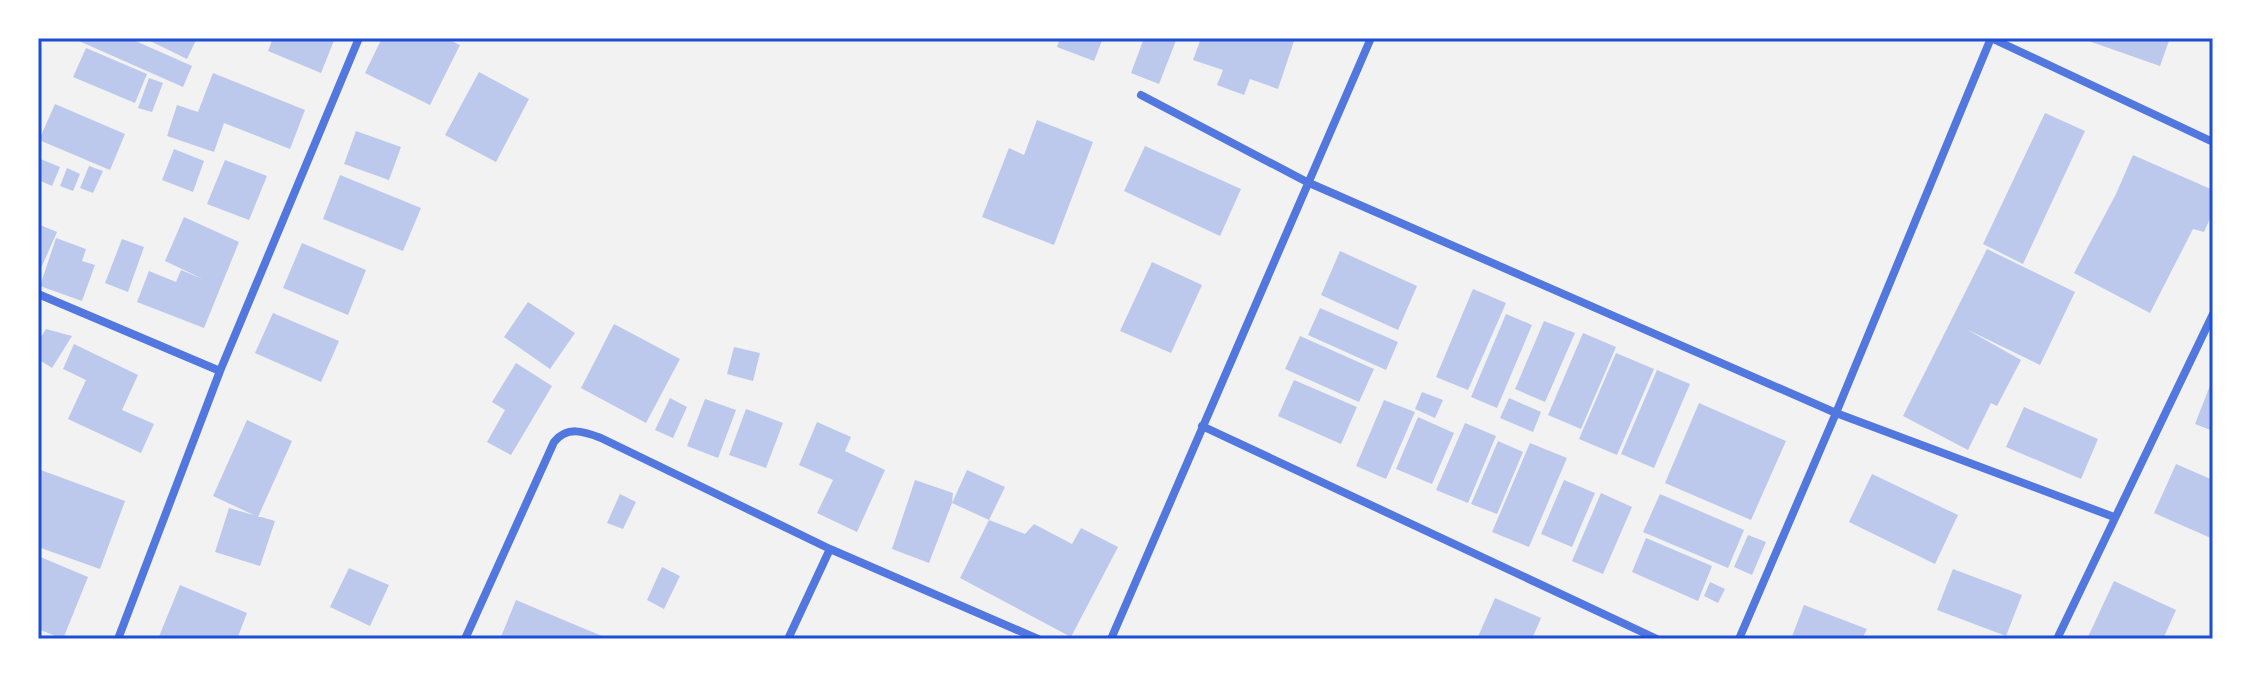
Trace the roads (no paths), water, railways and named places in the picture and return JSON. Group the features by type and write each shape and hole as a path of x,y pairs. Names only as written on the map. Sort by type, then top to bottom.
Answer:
{"street":[{"path":"118,639 220,371 359,38"},
{"path":"1111,639 1371,38"},
{"path":"1739,639 1991,38 2213,142"},
{"path":"1141,95 1307,182 1836,413 2114,517"},
{"path":"38,294 220,371"},
{"path":"2057,639 2213,314"},
{"path":"1202,426 1657,639"},
{"path":"465,639 554,442 560,434 569,430 590,434 830,549 1038,639"},
{"path":"788,639 830,549"}]}
